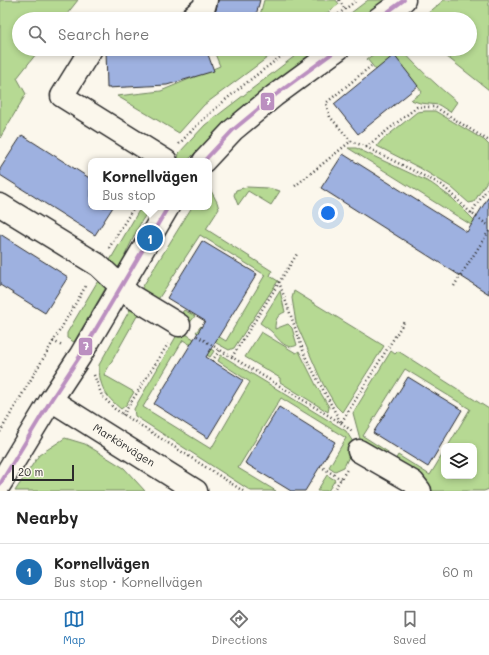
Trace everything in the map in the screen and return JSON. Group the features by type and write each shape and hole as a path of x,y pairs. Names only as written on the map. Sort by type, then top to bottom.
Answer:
{"street":[{"path":"198,12 204,7 206,0"},
{"path":"388,12 404,0"},
{"path":"87,56 62,96 162,158"},
{"path":"207,158 233,130 274,96 328,56"},
{"path":"0,205 98,265 131,296 179,325"},
{"path":"0,484 51,400 80,356 166,210"},
{"name":"Markörvägen","path":"51,400 196,491"},
{"path":"359,451 413,482 420,491"}],"path":[{"path":"339,0 345,9"},
{"path":"341,12 357,0"},
{"path":"167,158 196,125 235,91 282,56"},
{"path":"371,66 326,103 330,117 351,141 442,185 471,213 489,226"},
{"path":"366,147 417,107 435,107 489,141"},
{"path":"295,186 351,141"},
{"path":"471,213 489,186"},
{"path":"454,286 489,231"},
{"path":"232,357 297,254"},
{"path":"279,282 305,356 341,423"},
{"path":"341,423 404,322"},
{"path":"123,415 179,325 354,432 359,451 333,491"},
{"path":"0,432 53,341"},
{"path":"212,361 220,350"},
{"path":"92,370 102,396 108,404 243,491"},
{"path":"320,466 341,479"}],"green space":[{"path":"0,0 78,0 69,12 12,12 12,56 34,56 17,78 26,94 0,138"},
{"path":"264,0 336,0 339,4 328,12 261,12"},
{"path":"368,0 385,0 369,12 352,12"},
{"path":"444,0 489,0 489,90 446,56 477,56 477,12 429,12"},
{"path":"216,56 270,56 204,105 179,133 117,96 161,91 220,66"},
{"path":"295,56 310,56 236,112 190,158 178,158 179,153 205,125"},
{"path":"371,56 394,56 376,70 367,59"},
{"path":"394,56 408,56 428,77 457,102 450,112 439,105 420,103 411,100 422,92"},
{"path":"435,111 484,140 489,145 489,178 474,202 469,203 451,187 420,168 377,146 381,141 417,112"},
{"path":"348,148 356,148 431,183 452,198 485,231 476,228"},
{"path":"247,187 268,188 280,191 271,205 248,191 238,205 234,195 236,190"},
{"path":"212,193 219,209 206,229 272,271 270,276 278,281 234,348 229,350 196,332 201,326 226,341 265,275 200,235 157,301 181,314 184,310 195,316 189,324 140,291 190,210 212,210"},
{"path":"139,210 149,210 141,222 125,255 126,259 118,268 109,262"},
{"path":"99,279 108,284 74,342 67,338 67,333"},
{"path":"280,291 285,312 277,318 275,329 288,324 292,328 297,345 290,347 284,344 260,323"},
{"path":"294,291 384,346 342,412 336,406 323,384 296,323 292,298"},
{"path":"133,304 141,309 104,375 134,392 126,405 121,409 111,400 104,390 100,379 99,365"},
{"path":"261,332 296,353 299,351 329,407 328,412 280,382 280,378 245,357"},
{"path":"184,333 214,351 210,357 183,340 143,407 211,449 250,382 218,361 221,355 346,431 353,442 351,452 344,467 335,471 329,467 346,438 281,398 238,468 276,491 251,491 135,416 134,409 177,335"},
{"path":"391,351 395,354 398,351 489,409 489,489 484,491 427,491 392,466 398,455 430,475 441,457 441,479 477,479 477,443 450,443 470,409 405,369 363,436 388,452 385,457 367,448 360,439 353,413"},
{"path":"65,438 85,444 124,468 145,491 15,491 39,455"},
{"path":"327,475 335,480 328,491 317,491"}],"building":[{"path":"218,0 260,0 257,12 215,12"},
{"path":"106,56 209,56 214,71 167,85 107,88"},
{"path":"393,56 395,56 418,86 358,134 334,104"},
{"path":"22,135 88,177 88,210 111,210 95,235 0,175 0,169"},
{"path":"343,154 467,232 489,196 489,294 321,188"},
{"path":"0,234 68,277 45,313 0,285"},
{"path":"202,241 257,274 206,357 243,380 208,438 154,404 205,321 167,298"},
{"path":"408,377 462,410 428,467 373,433"},
{"path":"279,407 335,442 305,491 291,491 245,463"}],"transit line":[{"name":"7","path":"388,12 404,0"},
{"name":"7","path":"207,158 233,130 274,96 328,56"},
{"name":"7","path":"0,484 51,400 80,356 166,210"}],"place":[{"name":"Kornellvägen","path":"150,238"}]}
